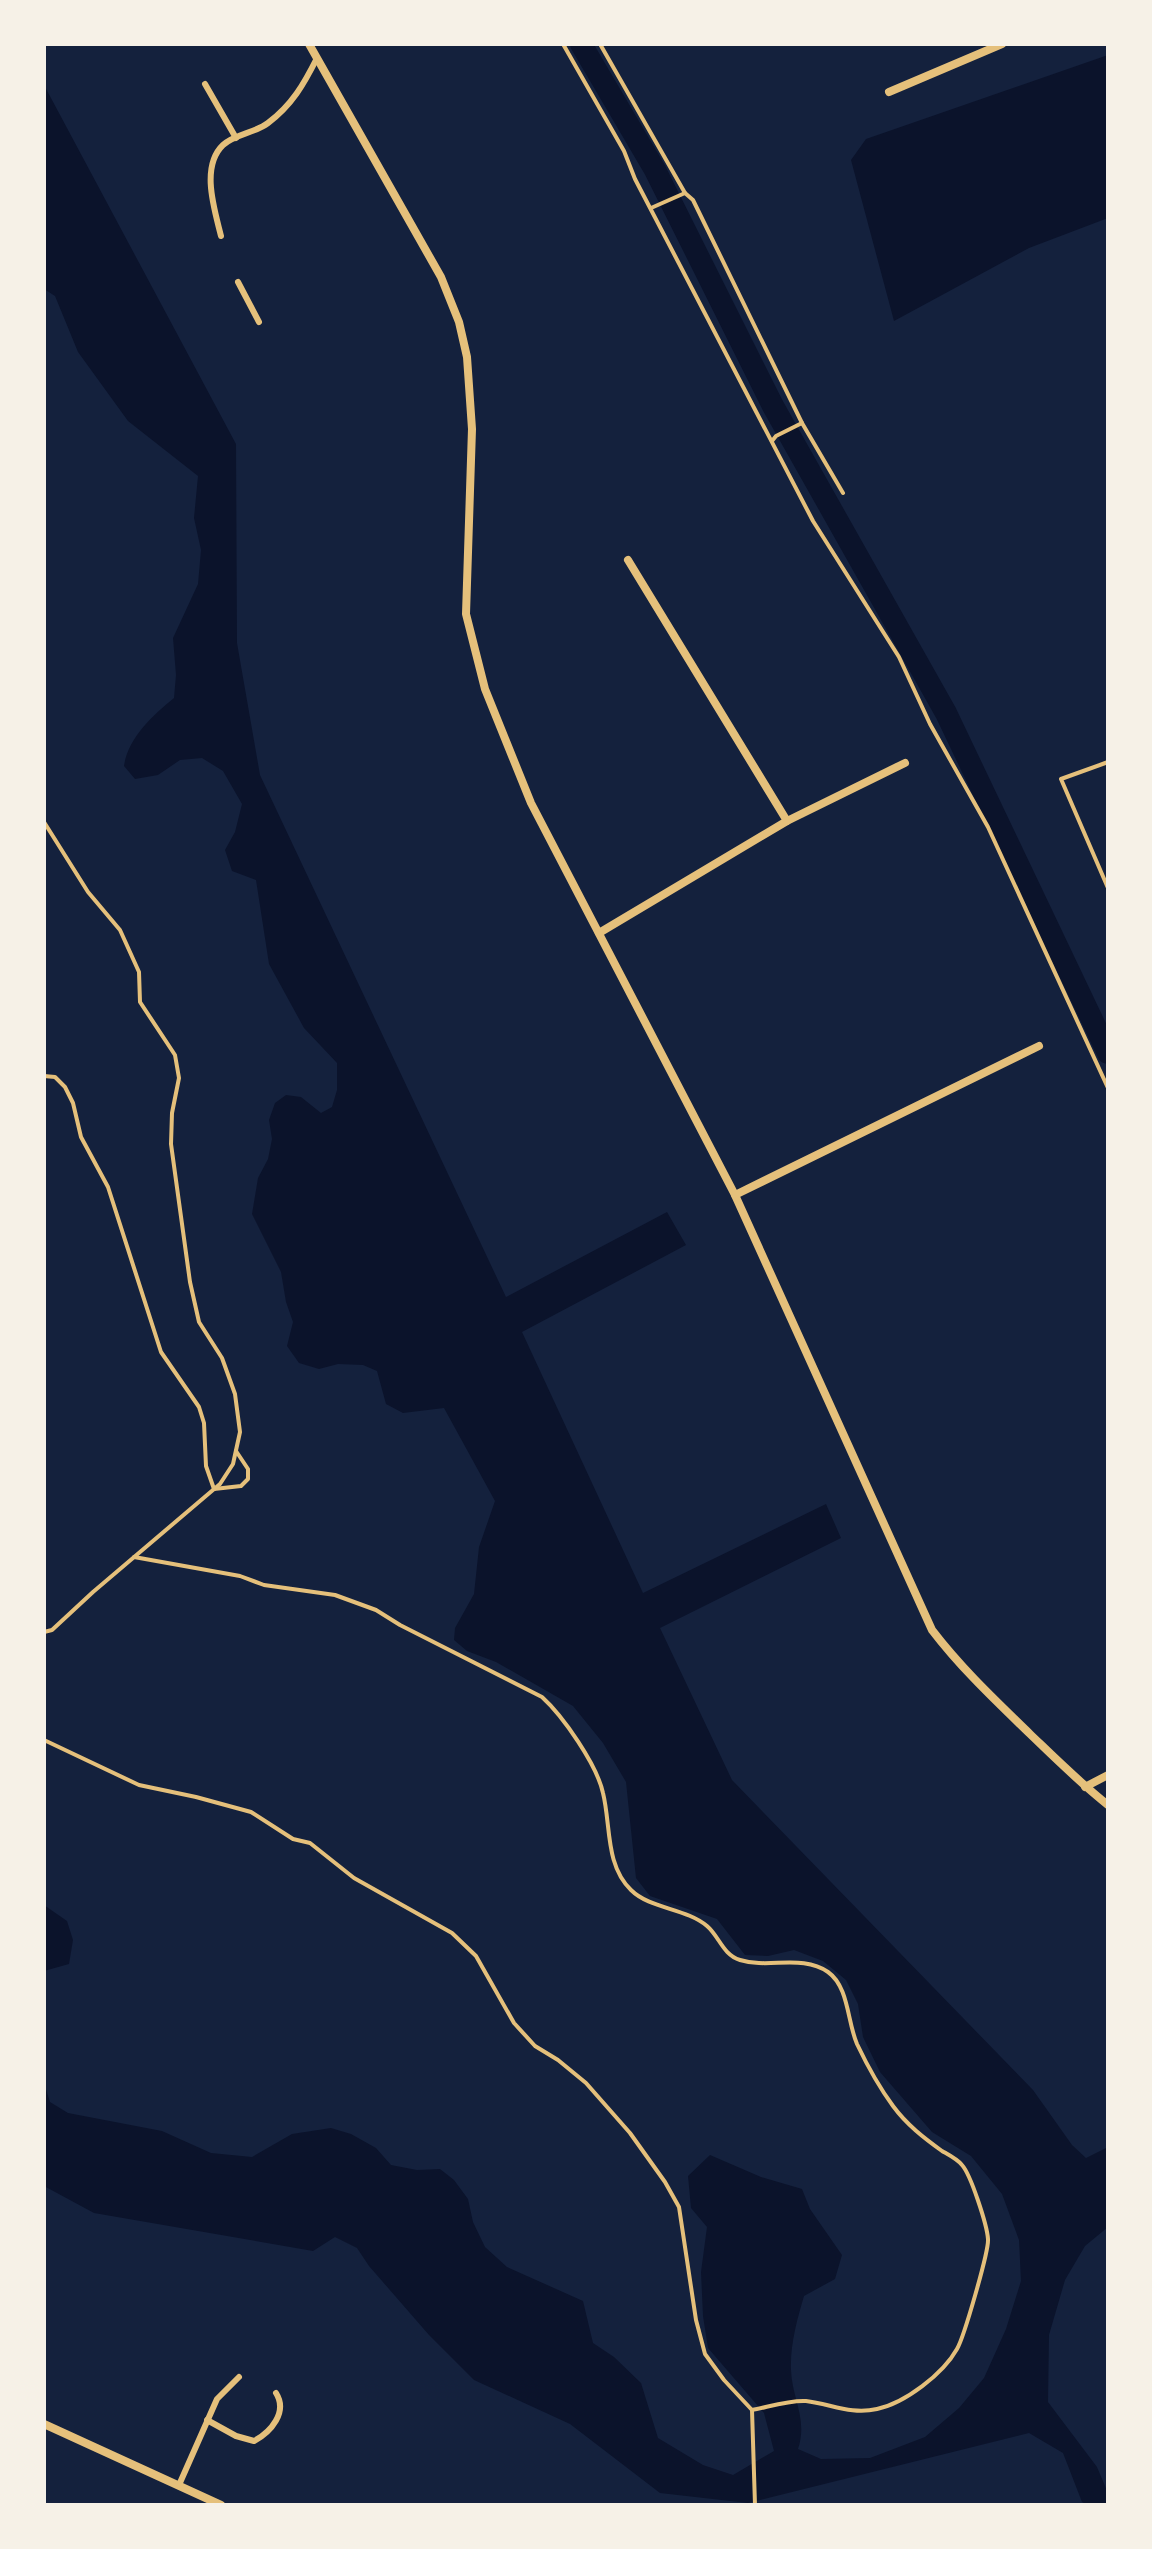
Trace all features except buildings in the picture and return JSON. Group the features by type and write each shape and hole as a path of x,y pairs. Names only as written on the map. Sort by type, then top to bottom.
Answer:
{"street":[{"path":"309,44 441,277 459,322 467,357 472,429 466,614 485,689 531,803 735,1195 932,1630 981,1687 1085,1787 1108,1805"},
{"path":"889,92 1002,44"},
{"path":"628,560 787,821"},
{"path":"599,933 787,821 905,763"},
{"path":"735,1195 1039,1046"},
{"path":"1085,1787 1108,1775"},
{"path":"44,2424 221,2505"}],"lane":[{"path":"221,236 211,174 216,155 224,145 265,125 288,106 300,91 317,58"},
{"path":"205,84 236,138"},
{"path":"238,282 259,322"},
{"path":"179,2485 217,2399 239,2377"},
{"path":"207,2420 236,2436 254,2441 277,2420 280,2399 276,2393"}],"path":[{"path":"563,44 653,207 774,438 813,521 899,657 934,732 982,816 1108,1088"},
{"path":"600,44 682,193 693,200 801,424 843,493"},
{"path":"653,207 682,193"},
{"path":"774,438 801,424"},
{"path":"1108,762 1061,779 1108,888"},
{"path":"44,822 88,892 120,930 139,972 140,1002 175,1055 179,1078 172,1113 171,1144 190,1282 199,1322 222,1358 235,1394 240,1432 233,1464 214,1489 52,1630 44,1632"},
{"path":"44,1076 55,1077 65,1087 73,1103 81,1137 108,1187 161,1352 199,1407 204,1423 206,1466 214,1489"},
{"path":"214,1489 241,1486 248,1479 248,1469 236,1451"},
{"path":"134,1557 240,1576 264,1585 335,1595 376,1610 542,1697 558,1711 589,1761 603,1791 608,1837 620,1879 633,1893 708,1926 735,1959 755,1964 808,1962 830,1973 843,1992 856,2041 894,2107 918,2133 963,2166 978,2200 989,2240 957,2349 928,2384 898,2402 877,2409 849,2412 804,2401 752,2410"},
{"path":"44,1740 139,1785 251,1812 293,1839 310,1843 354,1878 452,1933 476,1956 514,2023 535,2046 586,2083 630,2133 679,2207 696,2320 705,2354 752,2410 755,2505"}],"water":[{"path":"1108,55 1108,218 1029,248 894,321 851,160 866,139"},
{"path":"44,85 236,444 237,643 260,775 506,1297 667,1212 686,1245 522,1332 643,1593 826,1504 841,1538 660,1628 732,1780 1033,2090 1072,2145 1086,2158 1108,2147 1108,2227 1085,2246 1065,2280 1049,2335 1048,2402 1097,2467 1108,2493 1108,2505 1082,2502 1063,2453 1029,2433 748,2503 660,2493 570,2424 474,2380 429,2335 357,2248 335,2237 313,2251 94,2213 44,2186 44,2083 50,2102 68,2113 162,2131 211,2153 252,2157 292,2134 331,2128 351,2134 376,2148 391,2165 417,2170 440,2169 454,2180 468,2199 473,2222 485,2247 507,2267 583,2301 593,2343 614,2357 641,2383 658,2438 703,2465 733,2475 774,2451 764,2413 708,2348 701,2272 707,2227 691,2208 688,2176 710,2155 761,2177 802,2189 810,2209 842,2255 835,2279 804,2296 792,2351 792,2380 801,2428 798,2449 821,2459 870,2458 925,2437 959,2408 984,2378 1006,2329 1021,2281 1019,2240 1002,2194 971,2156 932,2132 880,2072 863,2037 858,2004 846,1980 823,1961 794,1950 768,1956 745,1955 717,1919 650,1896 636,1878 626,1782 603,1743 573,1706 496,1662 467,1651 454,1640 455,1628 474,1594 479,1547 495,1501 444,1408 403,1413 386,1404 377,1371 363,1365 338,1364 319,1369 299,1363 287,1346 293,1322 281,1272 252,1214 258,1178 268,1159 272,1139 269,1120 275,1103 286,1095 301,1097 321,1113 332,1107 337,1090 337,1063 304,1028 269,964 256,880 232,871 225,850 235,832 242,804 223,771 202,758 180,760 158,775 135,779 124,766 136,737 174,698 173,638 198,584 201,550 194,518 198,476 128,421 78,352 55,296 44,289"},
{"path":"44,1905 67,1921 73,1940 69,1964 44,1971"}],"waterway":[{"path":"581,44 655,170 773,406 946,713 1108,1053"}]}
